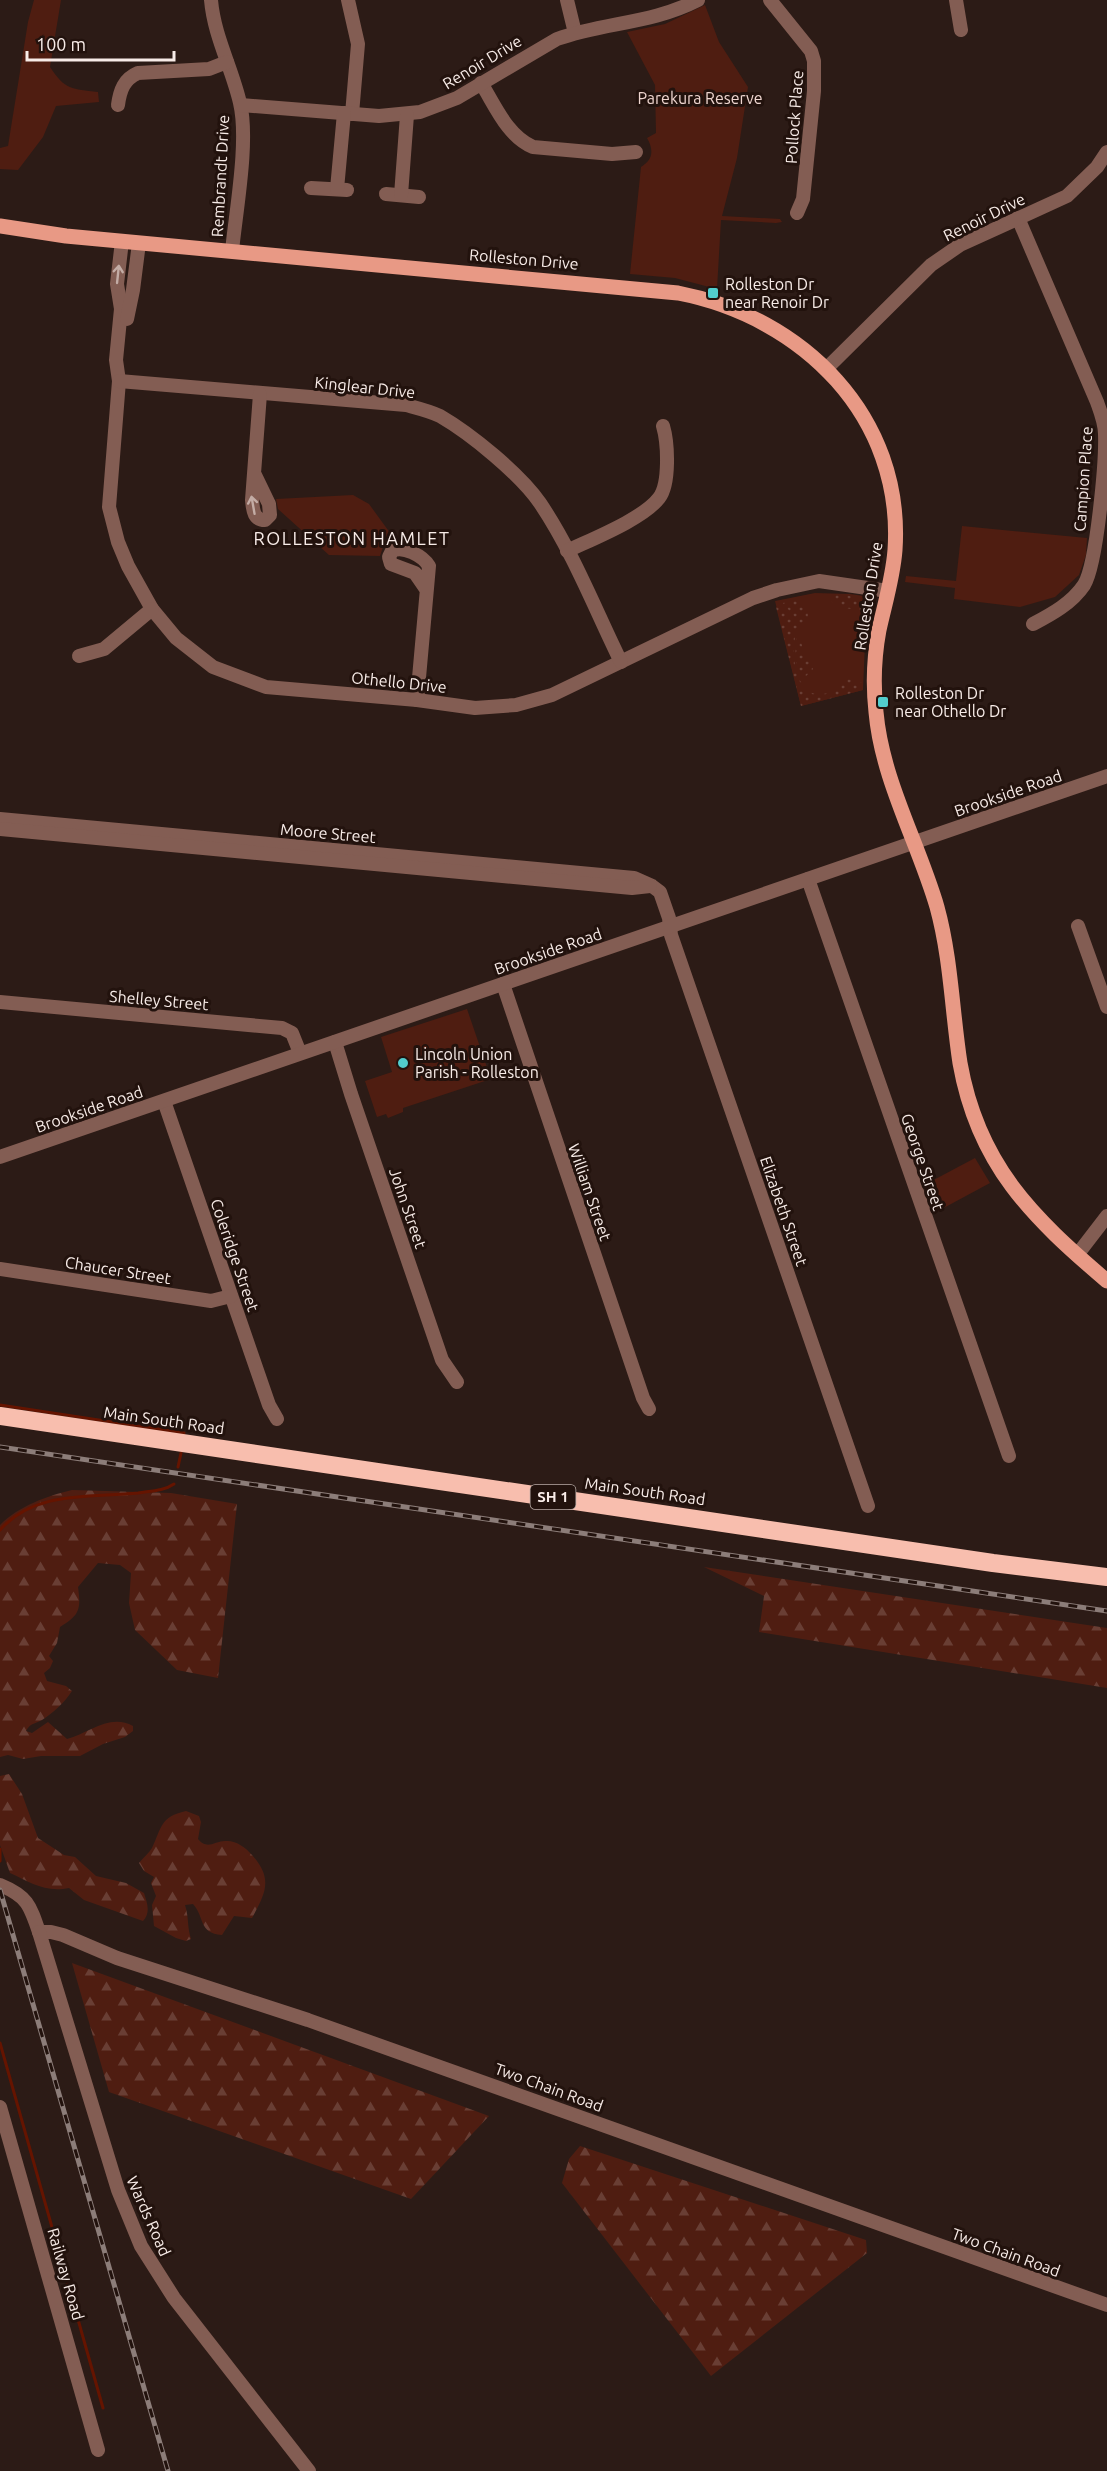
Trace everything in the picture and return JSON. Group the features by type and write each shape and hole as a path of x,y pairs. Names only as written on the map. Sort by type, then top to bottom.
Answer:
{"highway":[{"name":"Main South Road","path":"0,1416 993,1563 1107,1577"}],"main road":[{"name":"Rolleston Drive","path":"0,226 66,236 681,293 720,304 768,325 793,340 827,368 864,416 877,442 894,505 896,536 894,561 876,655 875,711 884,755 932,891 944,935 961,1067 977,1122 996,1162 1020,1198 1047,1228 1107,1281"},
{"name":"Rolleston Drive","path":"0,235 66,236"}],"street":[{"name":"Rembrandt Drive","path":"211,0 215,23 241,105 241,152 232,251"},
{"path":"311,188 342,190 348,113 358,44 348,0"},
{"path":"567,0 575,33"},
{"name":"Renoir Drive","path":"241,105 379,116 407,115 458,98 538,48 575,33 629,24 662,15 698,0"},
{"name":"Pollock Place","path":"770,0 810,51 815,72 803,199 797,213"},
{"path":"956,0 961,30"},
{"path":"118,105 124,83 130,76 138,73 209,69 227,62"},
{"path":"481,83 505,122 523,143 533,147 612,154 636,152"},
{"path":"401,195 407,115"},
{"name":"Renoir Drive","path":"827,368 931,265 960,245 1066,196 1088,177 1107,152"},
{"path":"386,194 419,197"},
{"name":"Campion Place","path":"1018,218 1095,397 1105,433 1096,537 1089,573 1082,588 1070,600 1033,624"},
{"name":"Othello Drive","path":"119,378 117,360 120,305 117,285 122,241"},
{"name":"Othello Drive","path":"139,243 119,378 109,507 118,542 128,566 152,609 176,638 213,667 266,687 417,700 475,708 516,705 552,695 753,598 777,590 819,581 888,591"},
{"name":"Kinglear Drive","path":"119,378 260,394 406,405 438,415 493,456 528,488 539,502 567,551 621,662"},
{"path":"255,475 260,394"},
{"path":"567,551 640,514 661,497 666,474 667,441 663,426"},
{"path":"417,700 426,589"},
{"path":"79,656 104,649 152,609"},
{"name":"Brookside Road","path":"0,1157 1107,776"},
{"name":"Moore Street","path":"0,819 634,878 652,885"},
{"name":"Moore Street","path":"0,829 632,888 652,885"},
{"name":"George Street","path":"808,879 1009,1456"},
{"path":"652,885 660,892 670,926"},
{"name":"Elizabeth Street","path":"670,926 868,1506"},
{"path":"1078,926 1107,1007"},
{"name":"William Street","path":"503,984 643,1398 649,1409"},
{"name":"Shelley Street","path":"0,1002 282,1028 292,1033 300,1053"},
{"name":"John Street","path":"335,1042 442,1360 457,1382"},
{"name":"Coleridge Street","path":"164,1101 269,1405 276,1419"},
{"path":"1077,1255 1107,1216"},
{"name":"Chaucer Street","path":"0,1269 211,1301 231,1296"},
{"path":"0,1884 16,1891 26,1900 32,1909 39,1932"},
{"name":"Two Chain Road","path":"39,1932 63,1935 117,1959 330,2027 1107,2306"},
{"name":"Wards Road","path":"39,1932 118,2190 141,2246 174,2298 309,2471"},
{"name":"Railway Road","path":"0,2107 98,2450"}],"green space":[{"path":"34,0 61,0 50,67 60,80 70,87 98,92 99,102 56,106 43,137 18,170 0,169 0,148 8,146 28,22"},
{"name":"Parekura Reserve","path":"705,5 719,42 748,87 737,158 722,216 780,219 782,222 721,220 717,289 675,278 630,274 641,167 648,161 651,154 647,138 656,133 655,85 627,32 665,24"},
{"path":"353,495 369,504 393,537 384,544 380,556 329,555 278,509 276,499"},
{"path":"962,526 1087,538 1086,555 1079,575 1055,597 1020,607 954,599 955,588 905,582 906,576 956,581"},
{"path":"815,593 871,597 874,605 865,642 863,690 801,706 775,601"},
{"path":"843,594 869,602 863,624 860,622 860,611 837,606 828,598 828,595"},
{"path":"794,600 803,604 807,611 806,623 803,627 783,603"},
{"path":"781,605 798,625 794,656 801,683 809,691 819,694 832,691 848,679 863,683 863,690 801,706 776,607"},
{"path":"797,635 804,652 811,658 809,662 813,669 804,678 800,677 795,657"},
{"path":"467,1009 491,1079 403,1108 403,1112 388,1118 386,1114 377,1117 365,1081 392,1072 381,1037"},
{"path":"975,1158 990,1183 938,1211 928,1183"},
{"path":"72,1490 171,1493 237,1504 218,1678 177,1670 135,1630 129,1603 131,1573 120,1565 98,1563 78,1587 78,1611 72,1619 60,1627 57,1643 49,1656 53,1661 44,1673 47,1681 66,1686 72,1691 54,1711 31,1725 26,1731 32,1733 48,1722 67,1739 100,1725 116,1722 133,1726 133,1731 125,1737 103,1744 80,1756 41,1756 23,1759 8,1755 0,1757 0,1525 16,1512 34,1503"},
{"path":"704,1567 1107,1628 1107,1688 759,1632 764,1596"},
{"path":"9,1774 22,1794 38,1838 64,1855 75,1857 96,1876 126,1883 144,1893 148,1911 143,1921 84,1900 69,1888 45,1888 10,1873 0,1845 0,1776"},
{"path":"186,1811 199,1816 201,1822 198,1839 205,1844 231,1841 247,1850 263,1871 265,1886 261,1901 252,1918 234,1916 222,1935 214,1934 205,1928 193,1904 185,1905 191,1939 186,1941 154,1926 152,1905 156,1896 151,1883 154,1877 144,1871 139,1863 152,1848 166,1820 177,1813"},
{"path":"72,1963 489,2116 411,2199 109,2092"},
{"path":"580,2146 866,2240 867,2253 711,2376 562,2183 569,2159"}],"waterway":[{"path":"0,1405 184,1433"},
{"path":"178,1467 181,1453"},
{"path":"0,1530 14,1517 47,1502 83,1496 152,1491 174,1484"},
{"path":"0,1849 0,1861"},
{"path":"0,2043 103,2408"}],"railway":[{"path":"0,1447 1107,1611"},
{"path":"0,1890 168,2471"}],"place":[{"name":"Rolleston Dr near Renoir Dr","path":"713,293"},
{"name":"Rolleston Dr near Othello Dr","path":"883,702"},
{"name":"Lincoln Union Parish - Rolleston","path":"403,1063"}],"district":[{"name":"ROLLESTON HAMLET","path":"352,539"}]}
